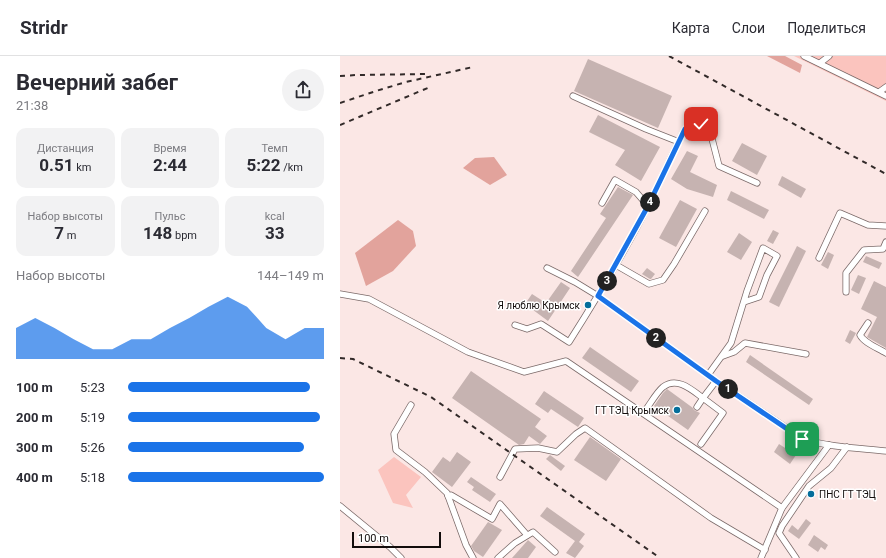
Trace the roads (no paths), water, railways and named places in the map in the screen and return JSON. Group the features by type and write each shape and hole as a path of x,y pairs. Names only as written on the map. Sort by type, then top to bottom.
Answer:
{"street":[{"path":"804,56 886,96"},
{"path":"820,63 829,56"},
{"path":"879,92 886,87"},
{"path":"573,96 646,129 679,142"},
{"path":"515,325 527,329 541,324 569,342 616,265 648,206 685,129 692,124 701,124 710,131 719,166 757,183"},
{"path":"602,203 615,180 636,192 648,206"},
{"path":"616,265 649,284 663,280 705,211"},
{"path":"819,258 840,213 868,225 886,226"},
{"path":"846,292 846,273 864,250 883,249 886,242"},
{"path":"708,375 731,343 747,292 763,248 776,256 767,275 760,297 744,302"},
{"path":"547,268 575,282 598,296 716,381 802,439 817,444 886,451"},
{"path":"340,294 369,299 468,352 524,372 566,361 782,508"},
{"path":"868,323 860,335 863,340 886,353"},
{"path":"722,356 734,352 745,343 806,354"},
{"path":"696,407 716,381"},
{"path":"647,408 663,387 674,383 682,384 723,413 701,444"},
{"path":"411,405 394,434 396,450 425,472 447,492 466,545 473,558"},
{"path":"500,477 515,449 538,448 557,452 576,434 586,428 711,518 765,550"},
{"path":"761,558 782,508 829,445"},
{"path":"796,558 779,533 782,526 809,486 832,468 847,447"},
{"path":"448,496 451,494 492,519 500,504 527,535"},
{"path":"340,506 401,558"},
{"path":"498,558 515,543 533,532 555,552"}],"railway":[{"path":"669,56 886,174"},
{"path":"340,103 406,82 473,67"},
{"path":"340,76 428,74"},
{"path":"340,125 430,87"},
{"path":"340,358 353,359 431,397 660,558"}],"place":[{"name":"Я люблю Крымск","path":"588,305"},
{"name":"ГТ ТЭЦ Крымск","path":"677,410"},
{"name":"ПНС ГТ ТЭЦ","path":"811,494"}]}
